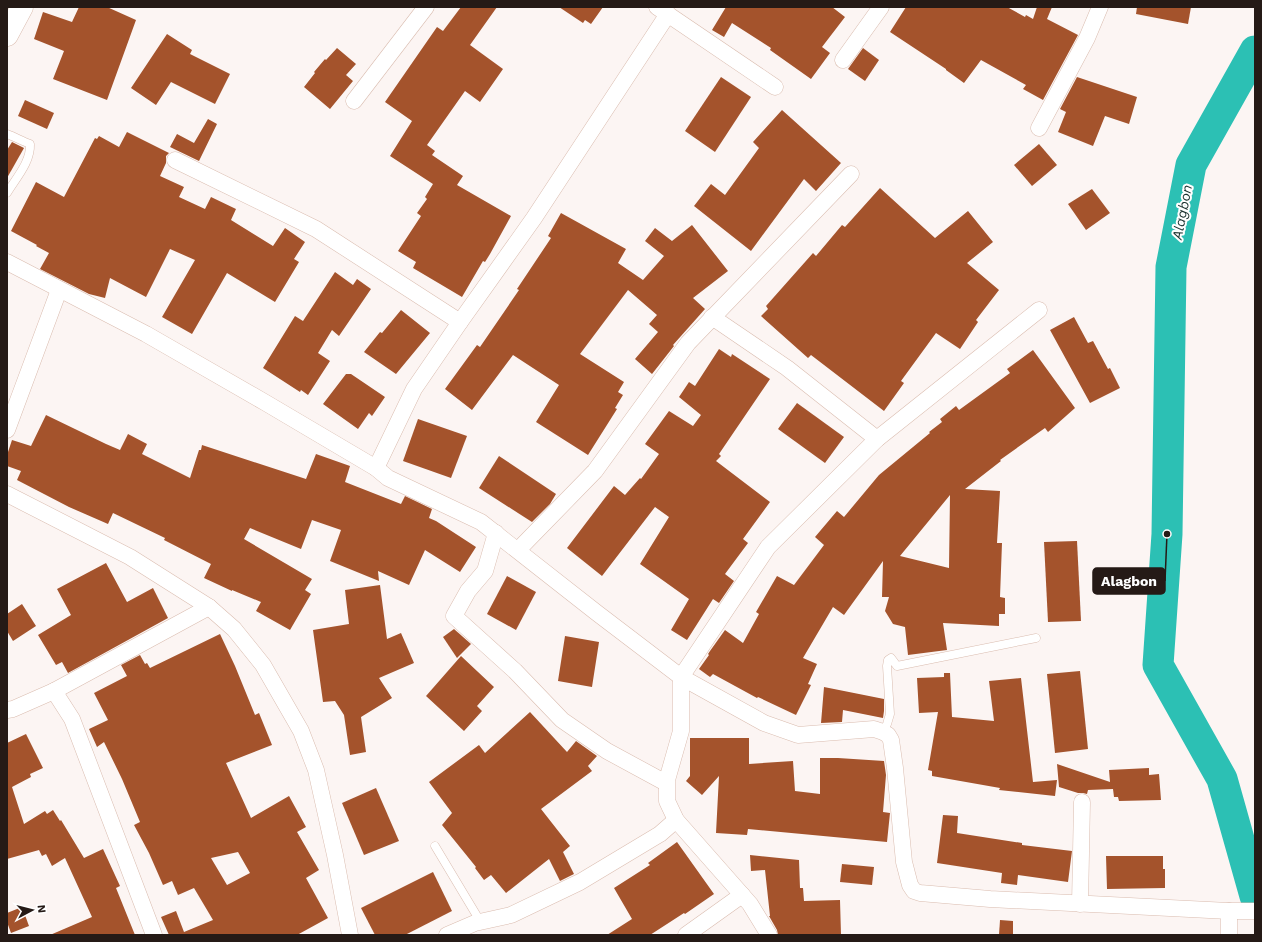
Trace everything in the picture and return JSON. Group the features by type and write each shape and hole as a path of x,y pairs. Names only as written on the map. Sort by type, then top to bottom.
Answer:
{"main road":[{"path":"7,35 22,7"}],"street":[{"path":"354,101 426,7"},
{"path":"843,60 882,7"},
{"path":"1039,128 1087,38 1099,7"},
{"path":"376,468 414,389 534,218 662,11 775,87"},
{"path":"175,160 316,229 460,322"},
{"path":"518,550 595,471 688,343 851,174"},
{"path":"7,262 146,334 376,468 388,478 481,522 597,613 682,677 764,723 798,735 874,729 888,735 891,740 895,768 904,862 910,885 914,891 920,894 990,899 1242,911 1228,935"},
{"path":"7,430 59,290"},
{"path":"769,935 750,904 676,820 667,801 666,780 681,730 682,677 768,547 877,439 1039,310"},
{"path":"712,317 787,368 877,439"},
{"path":"7,494 130,557 209,607 234,629 264,665 301,731 316,770 335,854 350,935"},
{"path":"496,533 484,571 468,591 454,616 515,671 562,720 607,751 666,784"},
{"path":"7,710 13,709 54,692 209,607"},
{"path":"54,692 72,719 154,935"},
{"path":"1080,904 1082,802"},
{"path":"447,935 480,922 511,915 580,882 660,834 676,820"},
{"path":"686,935 742,895"}],"lane":[{"path":"7,134 20,141 30,144 30,151 28,160 7,192"},
{"path":"882,732 887,724 890,714 887,666 890,658 896,666 1036,638"},
{"path":"435,846 480,922"}],"building":[{"path":"79,7 107,7 136,20 107,100 53,79 64,51 34,39 43,12 72,22"},
{"path":"461,7 497,7 470,45 503,69 480,102 465,91 427,145 435,151 432,155 463,176 457,185 511,216 490,254 485,262 483,261 462,297 413,268 416,262 398,251 421,216 417,213 427,199 425,197 433,184 390,156 412,121 385,102 437,27 443,31"},
{"path":"559,7 603,7 591,24 585,20 583,23"},
{"path":"726,7 832,7 845,17 822,47 830,53 811,79 770,50 771,48 732,23 724,37 712,30"},
{"path":"906,7 1007,7 1025,17 1026,15 1033,19 1037,7 1052,7 1047,19 1078,35 1043,100 1023,89 1026,85 981,60 964,83 946,69 890,32"},
{"path":"1137,7 1191,7 1188,24 1136,14"},
{"path":"167,34 192,50 190,54 230,74 215,104 171,82 156,105 131,88"},
{"path":"337,48 356,64 346,75 353,81 330,109 304,87 325,59 326,60"},
{"path":"863,48 879,60 865,81 848,69"},
{"path":"721,77 751,97 715,152 685,131"},
{"path":"1077,77 1137,97 1129,124 1105,116 1093,146 1058,132 1066,112 1060,109"},
{"path":"25,100 54,113 47,129 18,116"},
{"path":"782,110 841,163 816,191 804,179 751,251 694,206 711,184 725,195 759,148 753,142"},
{"path":"208,119 217,124 199,161 170,147 177,134 194,143"},
{"path":"127,132 169,153 166,156 166,163 160,176 184,187 179,197 205,209 211,197 236,209 231,220 273,246 285,228 305,242 294,259 299,262 275,302 227,273 192,334 162,317 195,260 170,249 146,297 110,278 105,298 89,294 40,269 49,253 11,231 36,182 64,197 95,138 97,139 99,136 119,147"},
{"path":"12,142 24,148 7,178 7,150"},
{"path":"1039,144 1057,165 1032,186 1014,165"},
{"path":"880,188 935,238 968,211 993,242 967,263 999,290 976,320 978,322 960,349 936,333 901,381 904,383 884,411 811,355 808,358 761,316 768,309 766,306 813,253 816,256 842,225 845,227"},
{"path":"1092,189 1110,213 1086,230 1068,204"},
{"path":"561,213 626,249 618,263 643,280 664,256 645,241 655,228 672,241 692,225 728,271 693,298 705,309 673,345 674,346 652,374 635,359 658,332 649,324 657,315 628,290 580,354 624,382 618,392 623,395 615,408 617,409 588,455 536,422 559,385 513,355 472,410 445,389 477,345 480,347 519,290 517,289 551,238 548,236"},
{"path":"335,272 353,285 357,279 371,289 339,336 332,330 318,353 330,361 308,395 301,390 300,392 263,368 295,316 303,321"},
{"path":"401,310 430,333 396,374 364,352 380,332 382,333"},
{"path":"1074,317 1088,343 1093,341 1108,369 1110,368 1120,388 1090,403 1050,330"},
{"path":"719,349 731,357 732,354 770,379 719,454 721,456 716,461 770,502 743,539 748,543 725,574 734,581 719,603 713,599 687,640 671,630 689,599 640,564 669,517 655,507 602,576 567,548 614,486 625,495 640,478 641,479 659,454 645,444 669,411 693,426 701,415 679,397 689,382 695,386"},
{"path":"1033,350 1075,408 1048,432 1045,428 1000,460 1001,461 965,489 1000,491 997,543 1002,543 1000,597 1005,598 1005,614 999,614 999,626 943,623 947,650 908,655 905,627 893,624 885,611 889,597 882,597 883,561 844,615 833,607 803,658 817,664 808,684 811,685 796,715 758,697 757,698 713,674 710,677 699,669 725,630 743,643 759,614 756,612 777,576 794,585 824,545 815,537 837,511 844,517 879,475 942,422 940,419 956,406 959,410 1010,373 1007,369","holes":["950,495 949,568 900,556"]},
{"path":"346,374 351,374 385,397 372,416 369,413 358,429 323,404"},
{"path":"797,403 844,437 825,463 778,429"},
{"path":"46,415 120,450 128,434 147,444 142,454 190,478 202,445 306,479 316,454 350,466 345,482 401,504 405,496 432,509 429,518 476,547 460,572 425,550 409,585 378,571 379,581 330,561 341,530 312,520 301,549 250,528 244,539 312,579 305,590 311,594 290,630 256,611 261,602 204,578 211,564 164,540 165,538 113,513 108,524 69,507 17,480 21,471 7,466 7,455 12,440 31,446"},
{"path":"418,419 467,436 451,478 403,461"},
{"path":"499,456 556,494 550,504 532,522 479,488"},
{"path":"1077,541 1081,621 1048,622 1044,542"},
{"path":"106,563 127,602 153,588 168,618 68,673 62,662 56,665 38,635 71,615 57,589"},
{"path":"507,576 536,592 516,630 487,614"},
{"path":"380,585 387,639 401,633 414,663 379,678 392,698 361,717 366,752 350,755 344,715 335,701 323,702 313,630 349,624 345,590"},
{"path":"22,604 36,626 13,641 7,631 7,614"},
{"path":"454,629 471,644 457,658 443,637"},
{"path":"220,634 255,715 259,713 272,745 226,763 251,818 289,796 306,827 297,832 319,870 306,878 328,918 297,935 169,935 161,917 176,911 184,932 213,920 194,888 178,895 172,881 163,885 149,853 134,825 140,822 122,779 104,742 97,747 89,729 108,720 94,693 127,676 121,665 140,655 145,664 147,663 150,668","holes":["238,852 250,873 227,885 211,858"]},
{"path":"565,636 599,642 592,687 558,681"},
{"path":"461,656 494,687 477,706 482,711 464,731 426,696"},
{"path":"1080,671 1088,749 1055,753 1047,674"},
{"path":"944,673 950,673 952,717 994,721 989,681 1021,678 1033,782 1057,780 1055,796 999,790 1000,788 932,776 932,771 928,770 938,712 919,713 917,678 944,677"},
{"path":"824,687 884,699 883,718 843,710 842,722 821,723"},
{"path":"530,712 567,752 576,741 597,756 588,766 592,771 541,809 570,846 563,852 574,874 560,881 549,859 506,893 491,875 484,880 475,868 476,867 442,825 452,813 429,782 479,745 485,753"},
{"path":"26,734 43,768 30,774 31,777 12,787 24,824 45,811 47,814 53,810 60,821 61,820 84,858 103,849 120,886 116,888 135,935 50,935 92,917 65,858 52,866 46,854 42,856 39,850 7,859 7,743"},
{"path":"690,738 749,738 749,764 793,761 795,791 820,794 820,758 884,761 886,775 883,812 890,813 887,842 748,829 747,835 716,833 719,776 702,795 686,781 690,776"},
{"path":"1057,764 1110,782 1109,770 1149,768 1149,775 1159,774 1161,800 1119,801 1118,797 1114,797 1113,789 1088,790 1087,794 1078,793 1059,787"},
{"path":"376,788 399,841 364,855 342,803"},
{"path":"943,815 958,816 957,833 1022,843 1022,845 1072,851 1068,882 1018,875 1017,885 1001,883 1002,873 937,863"},
{"path":"677,842 714,894 650,935 607,935 632,919 614,888 650,865 648,863"},
{"path":"750,855 799,860 800,888 803,888 804,901 840,900 841,935 778,935 777,930 769,916 765,870 751,871"},
{"path":"1106,856 1163,856 1165,888 1107,889"},
{"path":"842,864 874,867 872,885 840,882"},
{"path":"433,872 452,911 405,935 375,935 361,908"},
{"path":"22,907 29,926 11,933 7,922 7,913"},
{"path":"1000,920 1013,921 1013,935 999,935"}],"waterway":[{"name":"Alagbon","path":"1255,51 1191,165 1171,267 1167,534 1158,665 1222,779 1255,896"}],"place":[{"name":"Alagbon","path":"1167,534"}]}
